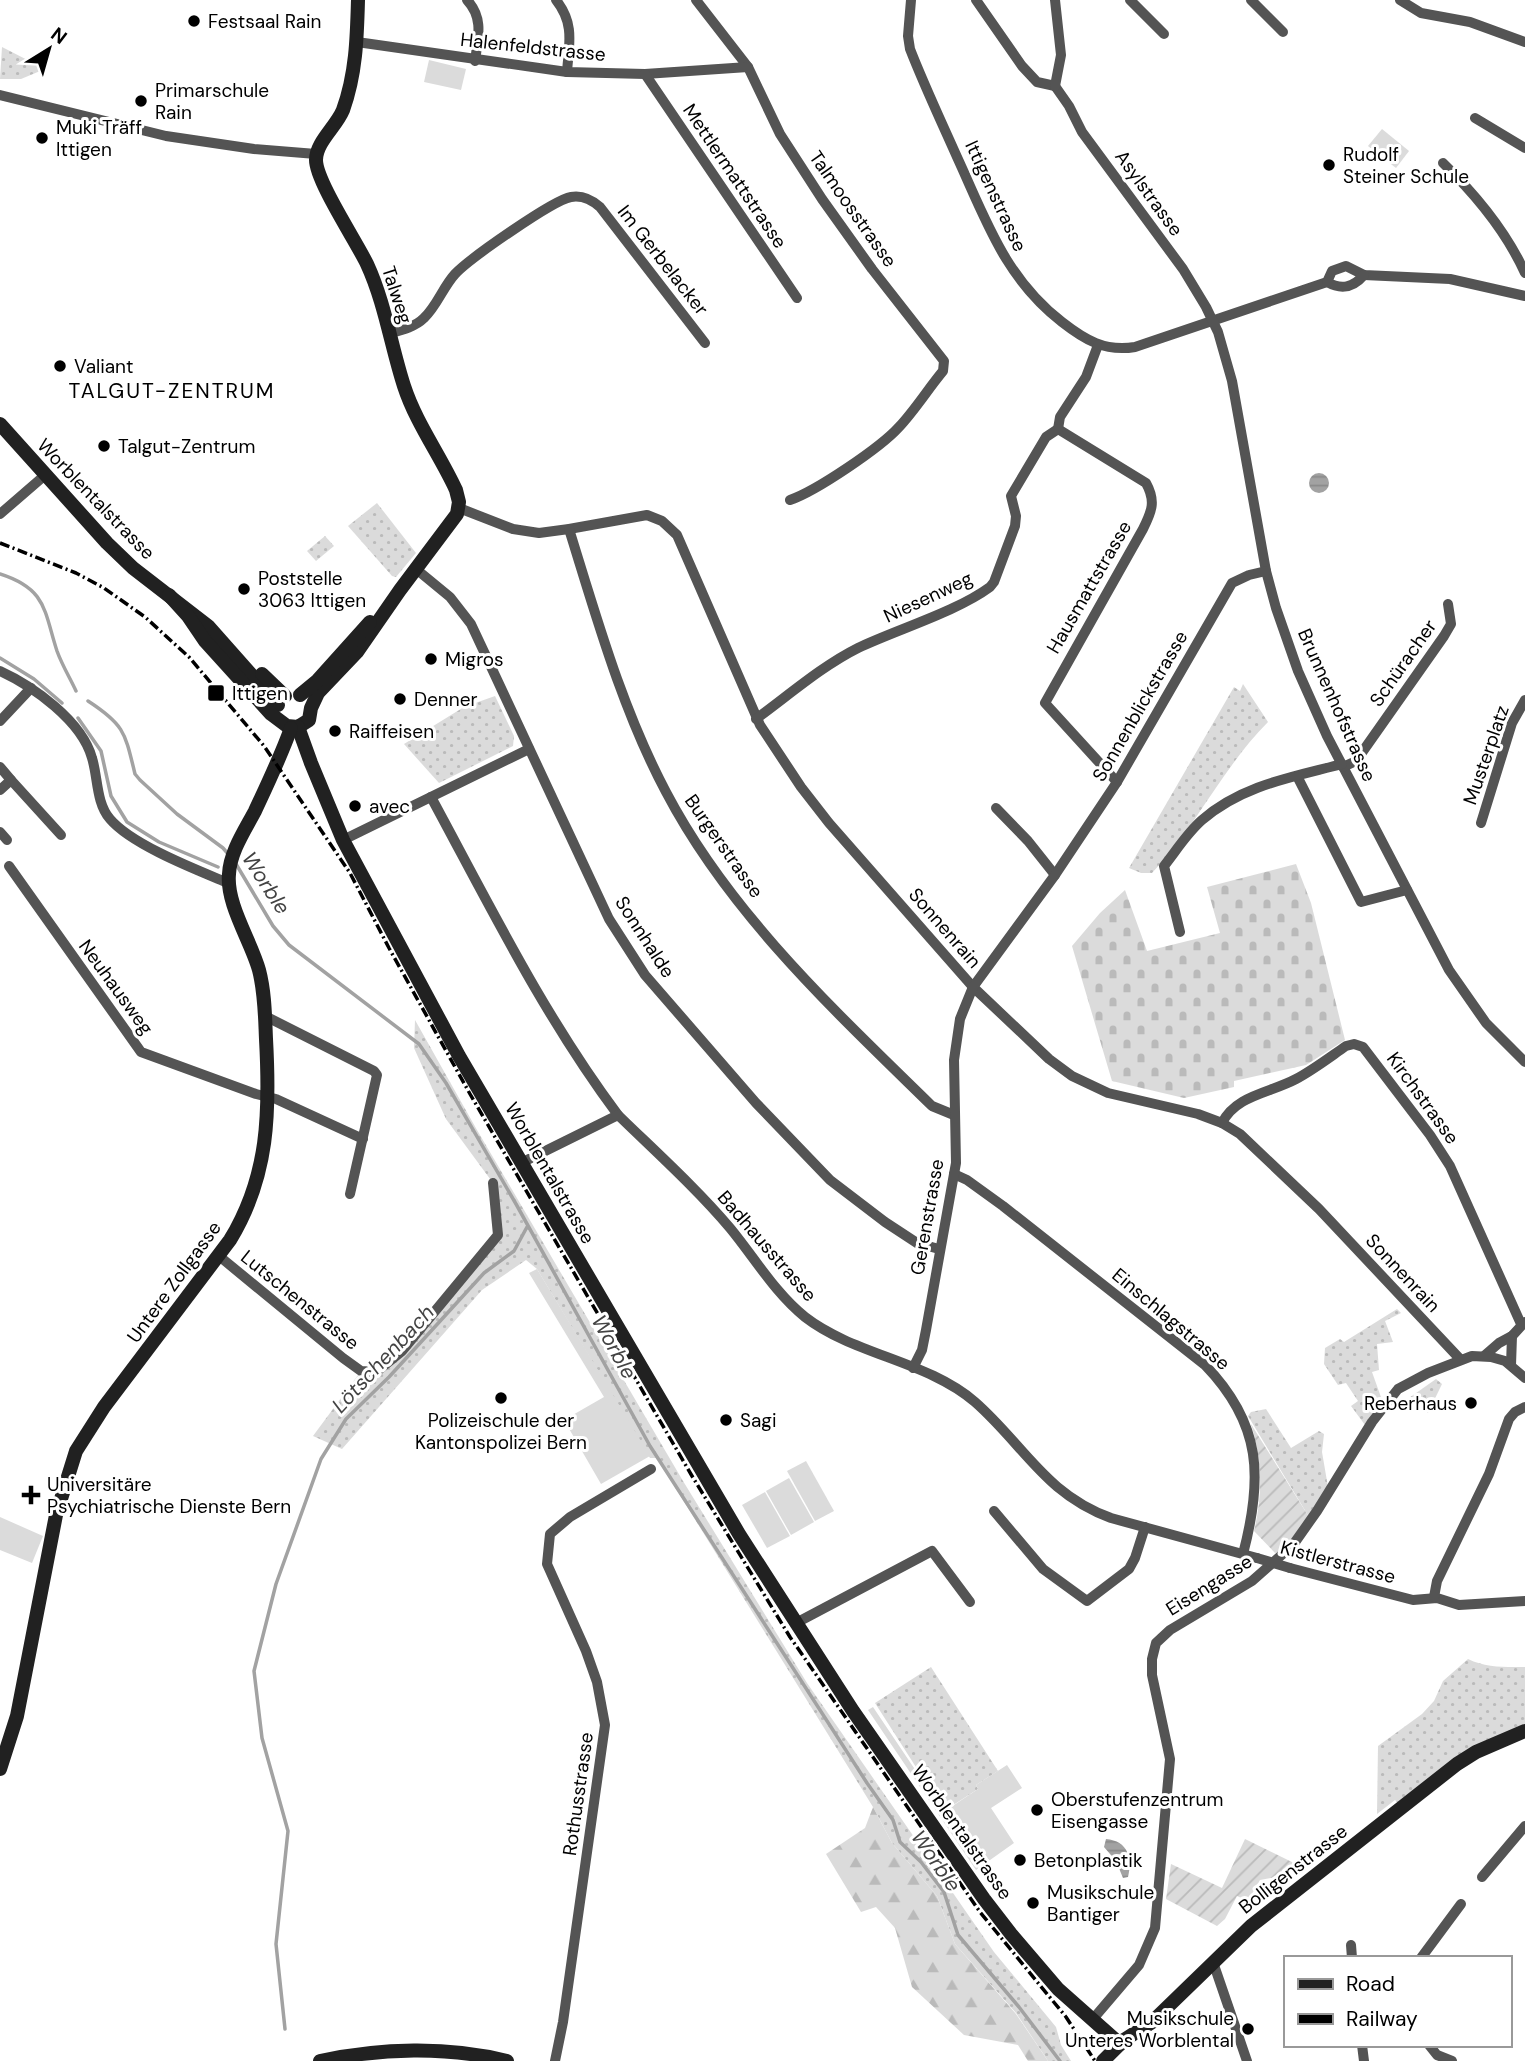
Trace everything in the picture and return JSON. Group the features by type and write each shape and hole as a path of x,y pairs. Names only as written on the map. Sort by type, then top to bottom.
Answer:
{"main road":[{"path":"316,154 341,114 353,77 358,0"},
{"name":"Talweg","path":"316,154 317,170 368,267 407,393 418,422 453,484 458,496 458,508"},
{"name":"Worblentalstrasse","path":"0,424 44,476 114,549 215,632 285,703"},
{"path":"229,878 234,852 295,727 309,720 318,693 345,667 373,631 400,590 454,520 458,508"},
{"path":"285,703 317,681 386,602 400,590"},
{"path":"285,703 308,700 311,708"},
{"path":"285,703 284,724 295,727"},
{"name":"Worblentalstrasse","path":"295,727 344,840 459,1056 739,1534 861,1722 991,1908 1058,1989 1120,2044"},
{"name":"Untere Zollgasse","path":"0,1769 17,1716 56,1515 76,1451 104,1407 219,1256 244,1216 259,1175 268,1129 270,1097 265,1016 259,970 232,899 229,878"},
{"name":"Bolligenstrasse","path":"1103,2061 1120,2044 1148,2025 1259,1919 1457,1764 1476,1752 1525,1731"},
{"path":"320,2061 402,2050 470,2054 507,2061"}],"street":[{"path":"467,0 478,13 480,22 475,61"},
{"path":"556,0 570,26 567,72"},
{"name":"Talmoosstrasse","path":"696,0 748,67 780,134 822,199 944,361 943,371 890,436 801,496 790,500"},
{"name":"Ittigenstrasse","path":"911,0 908,36 910,49 995,241 1014,275 1039,303 1075,332 1098,345 1117,348 1135,346 1213,321 1327,282 1332,271 1342,266 1352,267 1364,275 1450,279 1525,296"},
{"path":"976,0 1012,53 1037,82 1055,86 1061,55 1055,0"},
{"path":"1130,0 1164,34"},
{"path":"1251,0 1283,32"},
{"path":"1400,0 1421,13 1470,22 1525,42"},
{"name":"Halenfeldstrasse","path":"357,42 475,61 567,72 645,74 748,67"},
{"name":"Mettlermattstrasse","path":"645,74 797,298"},
{"name":"Asylstrasse","path":"1055,86 1082,132 1183,269 1213,321"},
{"path":"0,94 180,138 254,149 316,154"},
{"path":"1475,118 1525,148"},
{"path":"1443,163 1487,211 1512,247 1525,273"},
{"name":"Im Gerbelacker","path":"390,333 423,320 450,280 477,255 560,201 580,197 589,199 600,207 705,343"},
{"name":"Ittigenstrasse","path":"1327,282 1334,286 1348,286 1355,284 1364,275"},
{"name":"Brunnenhofstrasse","path":"1213,321 1232,381 1266,571 1298,671 1343,766 1449,970 1486,1023 1525,1062"},
{"name":"Niesenweg","path":"757,719 849,654 990,587 1015,526 1016,516 1011,496 1046,437 1058,429 1060,417 1086,377 1098,345"},
{"name":"Hausmattstrasse","path":"1058,429 1146,482 1152,495 1152,512 1045,703 1117,782"},
{"path":"0,514 44,476"},
{"name":"Sonnenrain","path":"458,508 513,529 539,533 647,515 662,520 673,530 757,719 800,787 974,988 1049,1059 1085,1084 1108,1093 1199,1114 1241,1134 1460,1359"},
{"name":"Burgerstrasse","path":"569,529 628,712 666,793 703,852 766,933 827,1003 932,1106 954,1115"},
{"name":"Sonnhalde","path":"416,569 450,597 471,624 609,919 645,975 755,1103 830,1180 885,1222 917,1242 939,1250"},
{"name":"Sonnenblickstrasse","path":"974,988 1055,875 1117,782 1232,583 1266,571"},
{"name":"Schüracher","path":"1343,766 1356,761 1444,636 1451,624 1448,604"},
{"path":"0,671 31,688 71,723 88,746 101,802 112,821 152,847 229,878"},
{"path":"0,721 31,688"},
{"name":"Musterplatz","path":"1481,823 1512,723 1525,700"},
{"path":"344,840 529,749"},
{"path":"1180,932 1164,866 1196,826 1210,814 1259,786 1343,766"},
{"path":"0,767 61,835"},
{"path":"1297,776 1361,902 1407,890"},
{"path":"0,790 11,780"},
{"name":"Badhausstrasse","path":"431,797 543,1004 582,1067 618,1115 728,1226 796,1309 829,1331 912,1368"},
{"path":"996,808 1028,841 1055,875"},
{"name":"Neuhausweg","path":"9,866 141,1052 270,1097 363,1139"},
{"name":"Gerenstrasse","path":"912,1368 922,1350 956,1163 956,1046 960,1019 974,988"},
{"path":"265,1016 374,1071 377,1075 350,1194"},
{"name":"Kirchstrasse","path":"1222,1123 1231,1109 1242,1102 1298,1078 1346,1046 1354,1044 1363,1047 1443,1154 1523,1323 1512,1336 1484,1356"},
{"path":"521,1163 618,1115"},
{"name":"Einschlagstrasse","path":"954,1174 1003,1206 1205,1365 1219,1379 1245,1420 1255,1456 1255,1499 1243,1554"},
{"name":"Lutschenstrasse","path":"219,1256 343,1358 362,1371 376,1372 402,1351 498,1235 493,1183"},
{"path":"1511,1365 1512,1336"},
{"path":"1460,1359 1484,1356 1511,1365 1525,1378"},
{"name":"Eisengasse","path":"1093,2019 1139,1965 1155,1928 1170,1759 1152,1675 1156,1643 1170,1630 1241,1588 1279,1559 1293,1545 1317,1511 1372,1422 1394,1392 1460,1359"},
{"name":"Kistlerstrasse","path":"912,1368 958,1390 975,1402 1064,1494 1100,1514 1407,1599 1434,1597 1460,1605 1525,1601"},
{"path":"1434,1597 1437,1581 1490,1471 1511,1415 1525,1406"},
{"name":"Rothusstrasse","path":"555,2061 564,2022 605,1726 594,1672 547,1564 550,1534 570,1517 651,1469"},
{"path":"994,1511 1043,1569 1087,1601 1129,1569 1144,1527"},
{"path":"796,1623 932,1551 970,1602"},
{"path":"1482,1877 1525,1826"},
{"path":"1423,1956 1461,1904"},
{"path":"1350,1945 1352,1956"},
{"path":"1213,1962 1247,2061"},
{"path":"1431,2047 1437,2054 1452,2061"}],"green space":[{"path":"2,47 45,69 21,79 0,79"},
{"path":"429,60 466,69 461,90 424,82"},
{"path":"1382,129 1409,151 1396,168 1368,146"},
{"path":"377,503 416,553 396,577 392,576 348,526"},
{"path":"325,536 334,546 316,561 307,551"},
{"path":"1243,684 1268,722 1237,758 1168,855 1152,873 1141,873 1129,868 1234,687 1240,691"},
{"path":"495,696 514,736 513,746 439,783 404,744 464,707"},
{"path":"1296,864 1311,903 1345,1040 1306,1065 1234,1081 1234,1087 1184,1098 1112,1081 1072,946 1100,913 1125,890 1147,951 1220,933 1207,887"},
{"path":"415,1020 683,1481 807,1683 994,1952 1056,2027 1061,2045 1071,2061 1048,2061 1016,2013 955,1944 937,1896 892,1843 873,1807 657,1458 650,1458 537,1269 526,1260 482,1290 342,1449 313,1436 361,1371 376,1372 402,1351 498,1235 493,1183 446,1119 414,1048"},
{"path":"537,1269 650,1456 601,1484 564,1420 604,1397 529,1273"},
{"path":"1397,1309 1401,1313 1385,1321 1393,1342 1377,1344 1379,1370 1372,1372 1382,1400 1365,1425 1351,1406 1358,1401 1346,1383 1338,1385 1324,1364 1325,1348 1340,1339 1344,1342"},
{"path":"1436,1379 1442,1384 1428,1413 1409,1398"},
{"path":"1266,1409 1291,1448 1319,1431 1324,1434 1322,1452 1328,1487 1309,1517 1248,1416 1251,1412"},
{"path":"1251,1424 1309,1517 1286,1549 1275,1553 1254,1531 1260,1477"},
{"path":"806,1461 834,1511 815,1521 787,1471"},
{"path":"789,1478 814,1522 791,1535 766,1491"},
{"path":"765,1492 790,1536 767,1548 742,1505"},
{"path":"0,1517 43,1536 32,1563 0,1550"},
{"path":"1468,1659 1503,1667 1525,1667 1525,1724 1466,1750 1398,1803 1395,1800 1377,1814 1378,1746 1422,1714 1434,1701 1443,1681"},
{"path":"931,1667 998,1771 976,1785 978,1789 944,1811 875,1703"},
{"path":"873,1707 951,1823 945,1811 978,1789 976,1785 1007,1765 1022,1788 991,1808 1014,1843 976,1870 868,1710"},
{"path":"873,1807 892,1843 937,1896 955,1944 1016,2014 1048,2061 1028,2061 1018,2045 964,2035 912,1987 895,1928 876,1907 861,1912 826,1854 865,1828"},
{"path":"1245,1839 1294,1863 1288,1875 1260,1880 1248,1901 1237,1896 1225,1919 1217,1926 1166,1899 1171,1864 1222,1888"}],"shaded area":[{"path":"1319,473 1326,476 1329,483 1326,490 1319,493 1312,490 1309,483 1312,476"},
{"path":"1106,1839 1119,1843 1127,1852 1130,1863 1128,1877 1123,1878 1116,1861 1104,1847"}],"waterway":[{"name":"Worble","path":"0,574 27,587 41,603 59,656 76,691"},
{"path":"0,658 34,679 62,703"},
{"name":"Worble","path":"88,701 110,717 122,731 135,774 140,780 177,814 229,855"},
{"path":"78,718 101,751 111,796 127,822 159,842 218,867"},
{"name":"Worble","path":"236,864 273,926 289,945 419,1044 446,1083 650,1446 893,1820 900,1842 921,1862 944,1892 958,1935 1019,2007 1060,2061"},
{"name":"Lötschenbach","path":"285,2029 276,1944 288,1831 262,1738 254,1671 276,1584 321,1459 346,1419 389,1377 484,1273 514,1251 527,1227"}],"railway":[{"path":"0,543 76,573 104,588 145,617 189,657 264,746 350,873 470,1094 692,1476 790,1637 980,1912 1066,2017 1095,2061"}],"place":[{"name":"Festsaal Rain","path":"194,21"},
{"name":"Primarschule Rain","path":"141,101"},
{"name":"Muki Träff Ittigen","path":"42,138"},
{"name":"Rudolf Steiner Schule","path":"1329,165"},
{"name":"Valiant","path":"60,366"},
{"name":"Talgut-Zentrum","path":"104,446"},
{"name":"Poststelle 3063 Ittigen","path":"244,589"},
{"name":"Migros","path":"431,659"},
{"name":"Ittigen","path":"216,693"},
{"name":"Denner","path":"400,699"},
{"name":"Raiffeisen","path":"335,731"},
{"name":"avec","path":"355,806"},
{"name":"Polizeischule der Kantonspolizei Bern","path":"501,1398"},
{"name":"Reberhaus","path":"1471,1403"},
{"name":"Sagi","path":"726,1420"},
{"name":"Universitäre Psychiatrische Dienste Bern","path":"31,1495"},
{"name":"Oberstufenzentrum Eisengasse","path":"1037,1810"},
{"name":"Betonplastik","path":"1020,1860"},
{"name":"Musikschule Bantiger","path":"1033,1903"},
{"name":"Musikschule Unteres Worblental","path":"1248,2029"}],"district":[{"name":"TALGUT-ZENTRUM","path":"172,391"}]}
